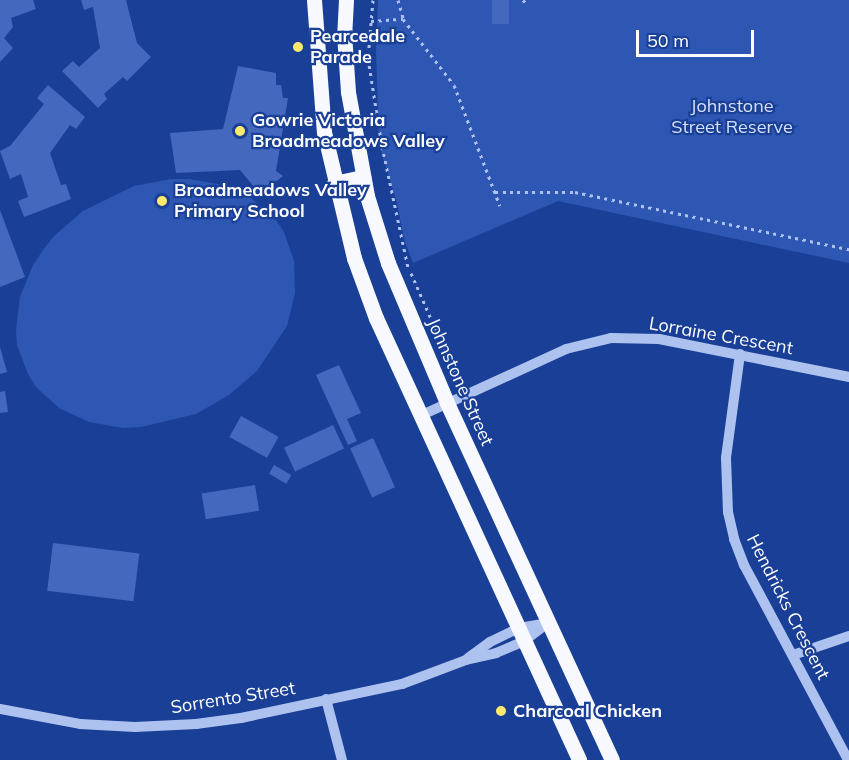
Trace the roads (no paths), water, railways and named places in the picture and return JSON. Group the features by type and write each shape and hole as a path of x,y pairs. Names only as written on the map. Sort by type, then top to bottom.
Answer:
{"main road":[{"path":"314,0 323,122 334,183 354,258 376,318 579,760"},
{"name":"Johnstone Street","path":"346,0 344,33 348,92 363,177 388,263 447,403 612,760"},
{"path":"334,183 363,177"}],"street":[{"name":"Lorraine Crescent","path":"422,415 566,349 611,338 659,339 849,377"},
{"name":"Hendricks Crescent","path":"740,354 726,458 728,512 734,539 744,565 848,760"},
{"name":"Sorrento Street","path":"0,709 81,724 135,727 196,724 402,684 466,660 496,653 521,634 549,622"},
{"path":"793,655 849,636"},
{"path":"326,699 342,760"}],"place":[{"name":"Pearcedale Parade","path":"298,47"},
{"name":"Gowrie Victoria Broadmeadows Valley","path":"240,131"},
{"name":"Broadmeadows Valley Primary School","path":"162,201"},
{"name":"Charcoal Chicken","path":"501,711"}],"park label":[{"name":"Johnstone Street Reserve","path":"732,117"}]}
